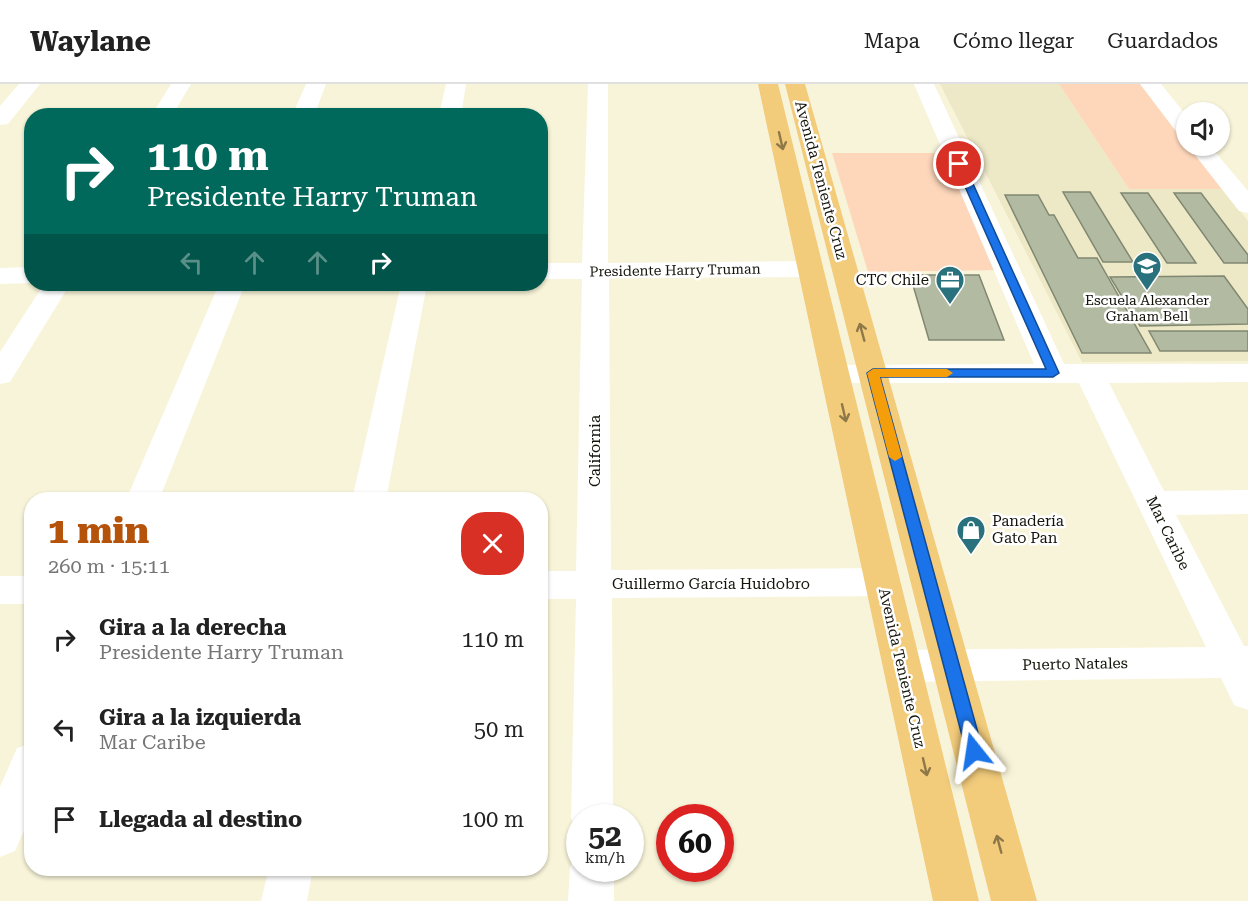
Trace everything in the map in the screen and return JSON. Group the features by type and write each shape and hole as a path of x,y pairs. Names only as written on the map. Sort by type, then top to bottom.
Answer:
{"main road":[{"name":"Avenida Teniente Cruz","path":"768,84 956,901"},
{"name":"Avenida Teniente Cruz","path":"795,84 1014,901"}],"street":[{"path":"0,119 30,84"},
{"path":"166,108 181,84"},
{"path":"306,108 316,84"},
{"path":"452,108 456,84"},
{"name":"California","path":"592,804 597,84"},
{"path":"924,84 1053,373"},
{"path":"1150,84 1176,116"},
{"path":"1210,156 1238,182 1248,206"},
{"name":"Presidente Harry Truman","path":"548,271 811,268"},
{"path":"0,276 24,275"},
{"path":"0,375 53,291"},
{"path":"145,492 229,291"},
{"path":"371,492 413,291"},
{"name":"Mar Caribe","path":"1089,373 1153,503 1243,673"},
{"path":"835,374 1248,373"},
{"path":"1153,503 1248,502"},
{"name":"Guillermo García Huidobro","path":"548,585 883,582"},
{"path":"0,590 24,590"},
{"name":"Puerto Natales","path":"902,666 951,665 1243,673"},
{"path":"0,836 24,780"},
{"path":"284,901 289,876"},
{"path":"591,901 592,882"}],"shaded area":[{"name":"Escuela Alexander Graham Bell","path":"940,84 1059,84 1129,189 1223,189 1248,221 1248,361 1082,362"},
{"path":"1059,84 1144,84 1176,127 1176,156 1198,156 1223,189 1129,189"},
{"path":"832,153 953,153 1005,270 868,272"}],"building":[{"path":"1063,192 1090,192 1133,262 1103,262"},
{"path":"1121,193 1148,193 1196,263 1167,263"},
{"path":"1174,193 1201,193 1248,255 1248,263 1224,263"},
{"path":"1005,195 1038,195 1049,215 1054,215 1078,258 1097,258 1151,353 1082,353"},
{"path":"910,275 979,275 1004,340 929,340"},
{"path":"1224,276 1248,309 1248,324 1140,326 1110,277"},
{"path":"1149,331 1248,331 1248,351 1160,351"}],"slow traffic":[{"path":"895,457 873,373 947,373"}],"place":[{"name":"Escuela Alexander Graham Bell","path":"1147,292"},
{"name":"CTC Chile","path":"950,306"},
{"name":"Panadería Gato Pan","path":"971,556"}],"route":[{"path":"959,164 1053,373 873,373 974,751"}]}
